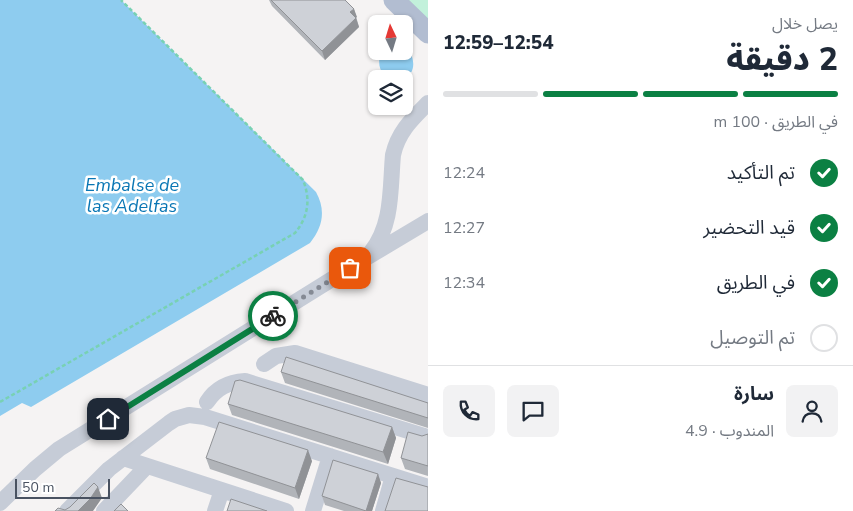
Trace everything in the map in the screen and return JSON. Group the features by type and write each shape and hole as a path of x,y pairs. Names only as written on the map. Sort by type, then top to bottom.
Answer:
{"main road":[{"path":"394,0 428,33"}],"lane":[{"path":"366,258 381,238 388,219 395,145 406,125 428,103"},
{"path":"0,503 59,449 428,221"},
{"path":"264,364 276,356 295,353 428,395"},
{"path":"207,402 223,386 245,381 428,437"},
{"path":"66,511 123,458 175,419 189,415 205,417 428,487"},
{"path":"313,511 330,456"},
{"path":"123,458 286,511"},
{"path":"104,511 147,466"},
{"path":"383,511 394,476"},
{"path":"215,511 222,490"}],"path":[{"path":"0,402 295,233 305,218 308,202 303,180 121,0"}],"green space":[{"path":"407,0 428,0 428,21"}],"water":[{"name":"Embalse de las Adelfas","path":"0,0 121,0 316,192 321,205 322,218 318,231 310,243 31,407 22,403 0,416"},
{"path":"379,60 412,60 413,68 412,70 381,70"}],"building":[{"path":"271,0 345,0 354,9 350,12 356,18 322,51"},
{"path":"286,357 428,403 428,418 281,372"},
{"path":"240,380 392,427 383,452 228,404 235,381"},
{"path":"219,422 308,450 295,488 206,458"},
{"path":"408,432 422,436 428,434 428,466 401,458"},
{"path":"333,460 378,474 366,511 322,496"},
{"path":"396,478 428,487 428,511 385,511"},
{"path":"94,483 98,487 90,499 78,511 55,511 58,508 65,510 70,507"},
{"path":"231,499 267,511 227,511"},
{"path":"121,504 128,511 114,511"}],"way so far":[{"path":"273,316 350,268"}],"route":[{"path":"108,419 273,316"}]}
